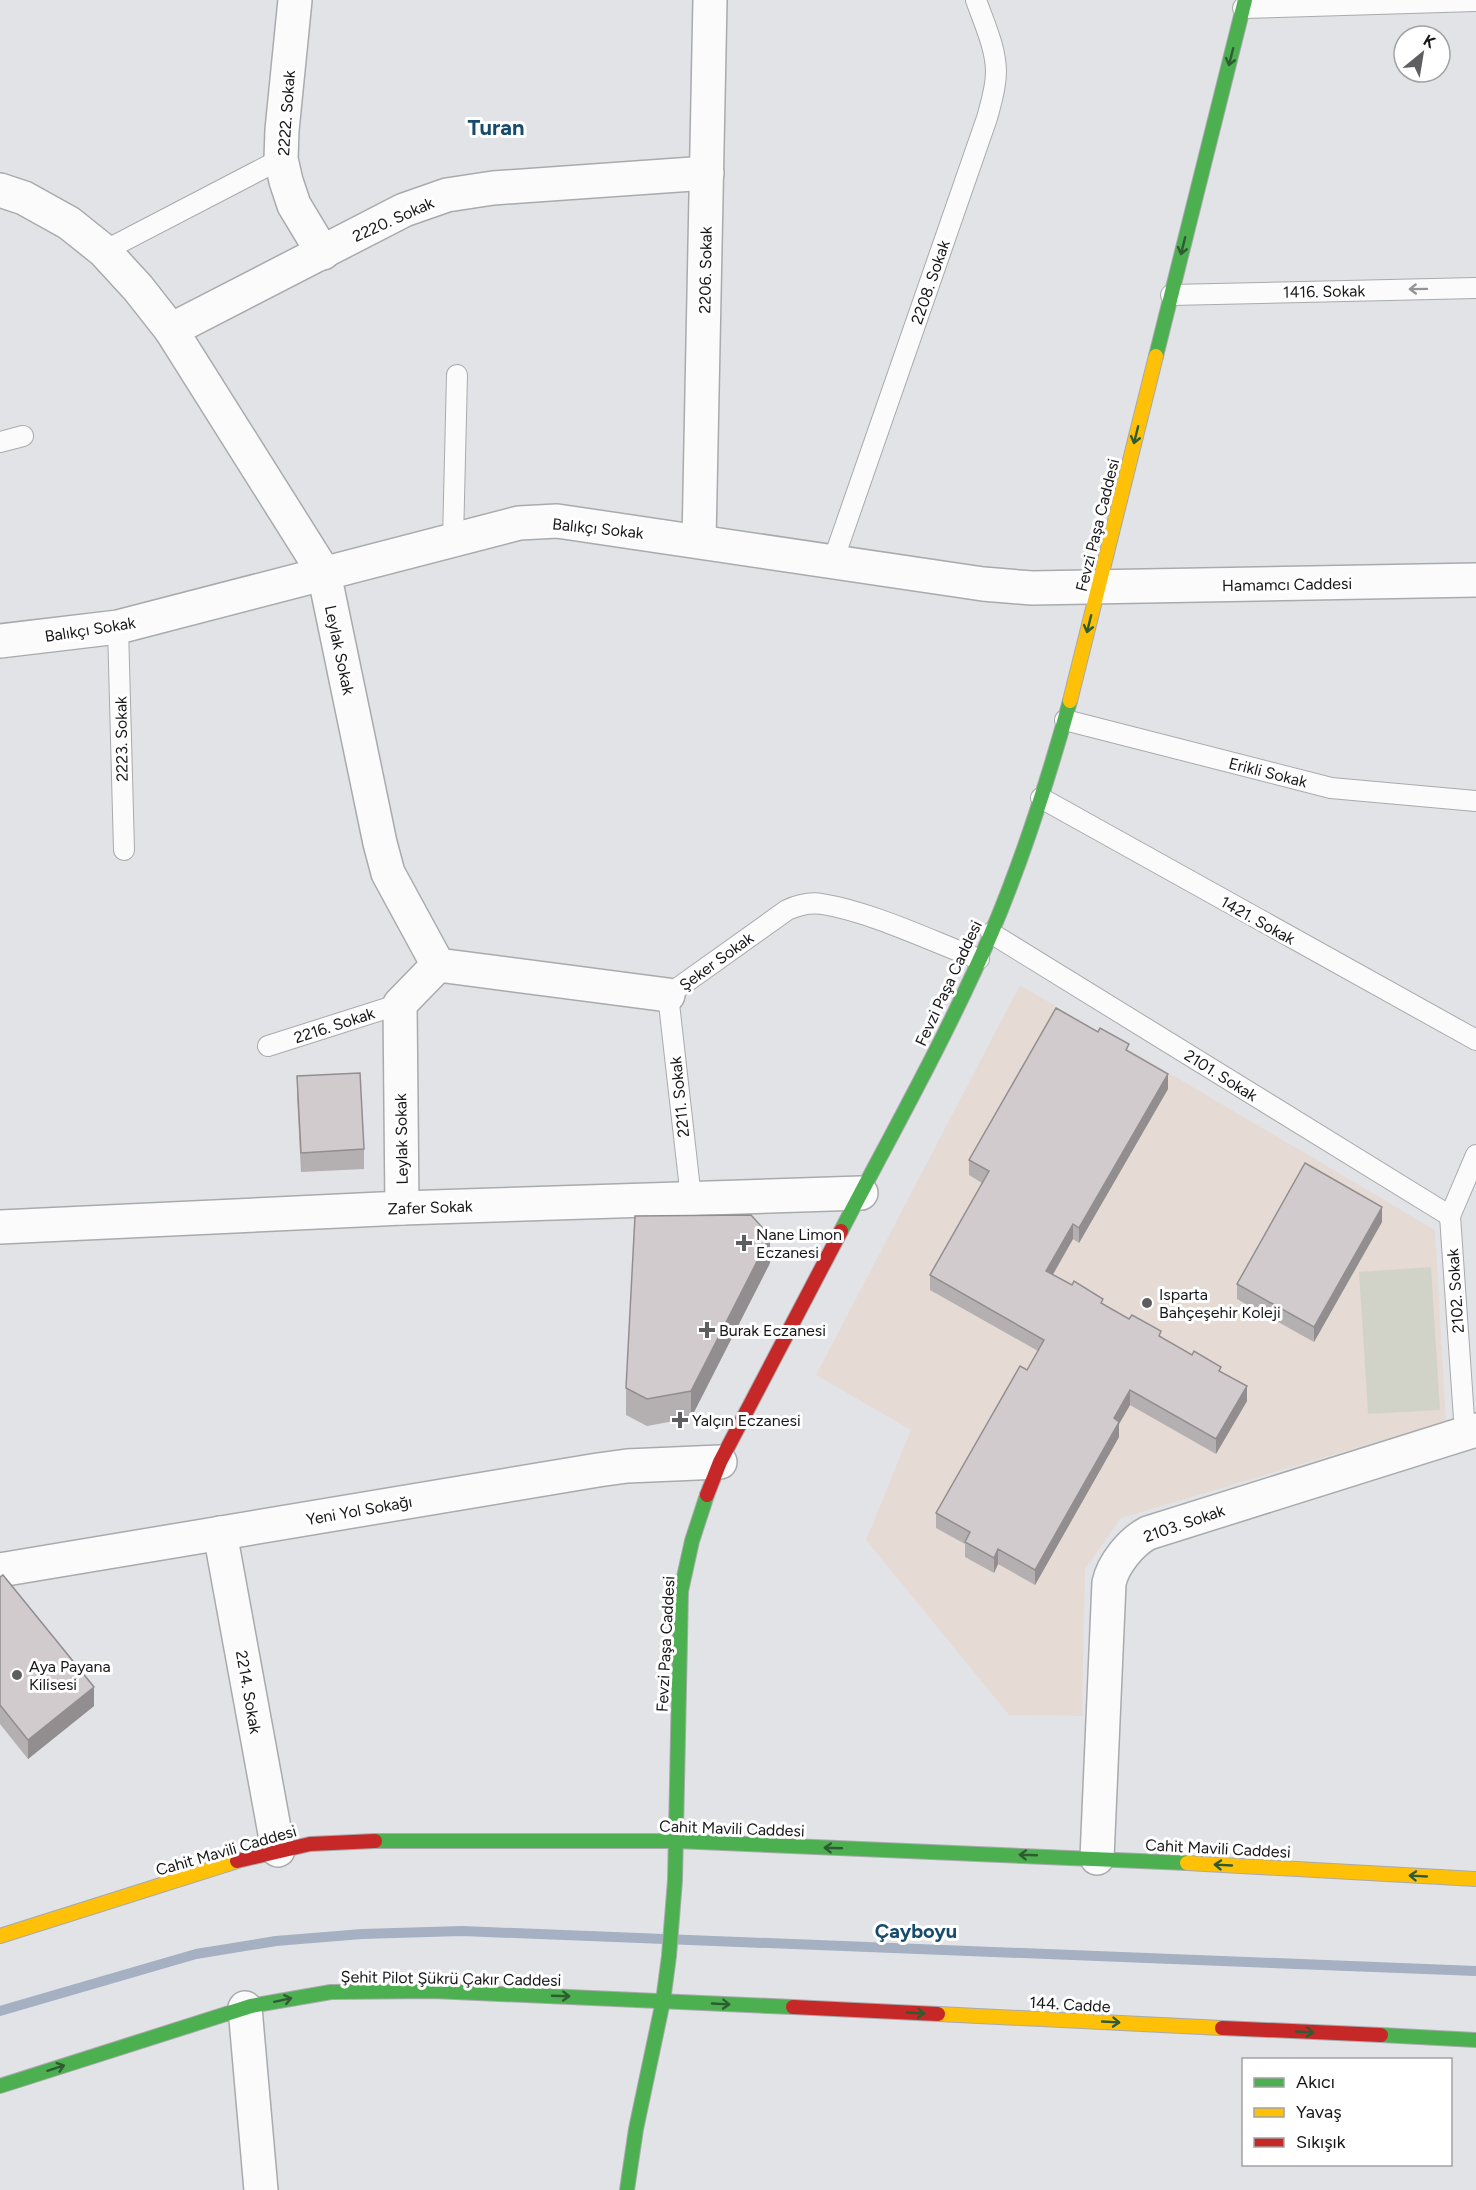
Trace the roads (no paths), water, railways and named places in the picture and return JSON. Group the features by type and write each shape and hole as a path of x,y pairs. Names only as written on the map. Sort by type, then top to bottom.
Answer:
{"street":[{"name":"2222. Sokak","path":"295,0 281,159 294,205 322,253"},
{"name":"2206. Sokak","path":"699,541 710,0"},
{"name":"Fevzi Paşa Caddesi","path":"627,2190 636,2129 663,2001 669,1956 675,1880 681,1591 688,1551 698,1515 720,1462 952,1018 991,933 1041,798 1065,720 1244,4"},
{"name":"2220. Sokak","path":"171,330 404,210 447,195 493,188 707,174"},
{"name":"Leylak Sokak","path":"0,190 24,198 69,223 104,251 138,288 171,330 324,573 388,873 438,965"},
{"name":"Balıkçı Sokak","path":"0,641 118,627 519,523 557,521 983,584 1032,588 1098,588"},
{"name":"Hamamcı Caddesi","path":"1098,588 1476,580"},
{"name":"Şeker Sokak","path":"438,965 668,995"},
{"path":"400,1004 438,965"},
{"name":"Leylak Sokak","path":"400,1004 402,1208"},
{"name":"Zafer Sokak","path":"0,1227 402,1208 861,1193"},
{"name":"2103. Sokak","path":"1097,1858 1109,1583 1112,1572 1137,1539 1148,1533 1470,1432"},
{"name":"Yeni Yol Sokağı","path":"0,1570 598,1470 627,1466 720,1462"},
{"name":"2214. Sokak","path":"220,1533 278,1850"},
{"name":"Cahit Mavili Caddesi","path":"0,1936 278,1850 310,1844 351,1841 676,1841 1097,1858 1476,1879"},
{"name":"Şehit Pilot Şükrü Çakır Caddesi","path":"0,2086 245,2008 331,1992 433,1991 663,2001"},
{"name":"144. Cadde","path":"663,2001 1476,2040"},
{"path":"245,2008 261,2190"}],"lane":[{"name":"2208. Sokak","path":"833,561 987,118 996,71 994,55 976,0"},
{"path":"1244,4 1476,1"},
{"path":"104,251 281,159"},
{"name":"1416. Sokak","path":"1171,295 1476,288"},
{"path":"453,540 457,375"},
{"path":"0,442 23,436"},
{"name":"2223. Sokak","path":"118,627 124,850"},
{"name":"Erikli Sokak","path":"1065,720 1331,788 1476,801"},
{"name":"1421. Sokak","path":"1041,798 1476,1040"},
{"name":"Şeker Sokak","path":"668,995 787,910 800,904 821,904 867,916 979,959"},
{"name":"2101. Sokak","path":"991,933 1450,1216"},
{"name":"2211. Sokak","path":"668,995 691,1198"},
{"name":"2216. Sokak","path":"268,1046 400,1004"},
{"name":"2102. Sokak","path":"1470,1432 1450,1216 1476,1155"}],"waterway":[{"path":"0,2011 196,1954 276,1941 362,1934 462,1931 1476,1971"}],"place":[{"name":"Nane Limon Eczanesi","path":"744,1243"},
{"name":"Isparta Bahçeşehir Koleji","path":"1147,1303"},
{"name":"Burak Eczanesi","path":"707,1330"},
{"name":"Yalçın Eczanesi","path":"680,1420"},
{"name":"Aya Payana Kilisesi","path":"17,1675"}],"district":[{"name":"Turan","path":"496,127"},
{"name":"Çayboyu","path":"916,1931"}]}
